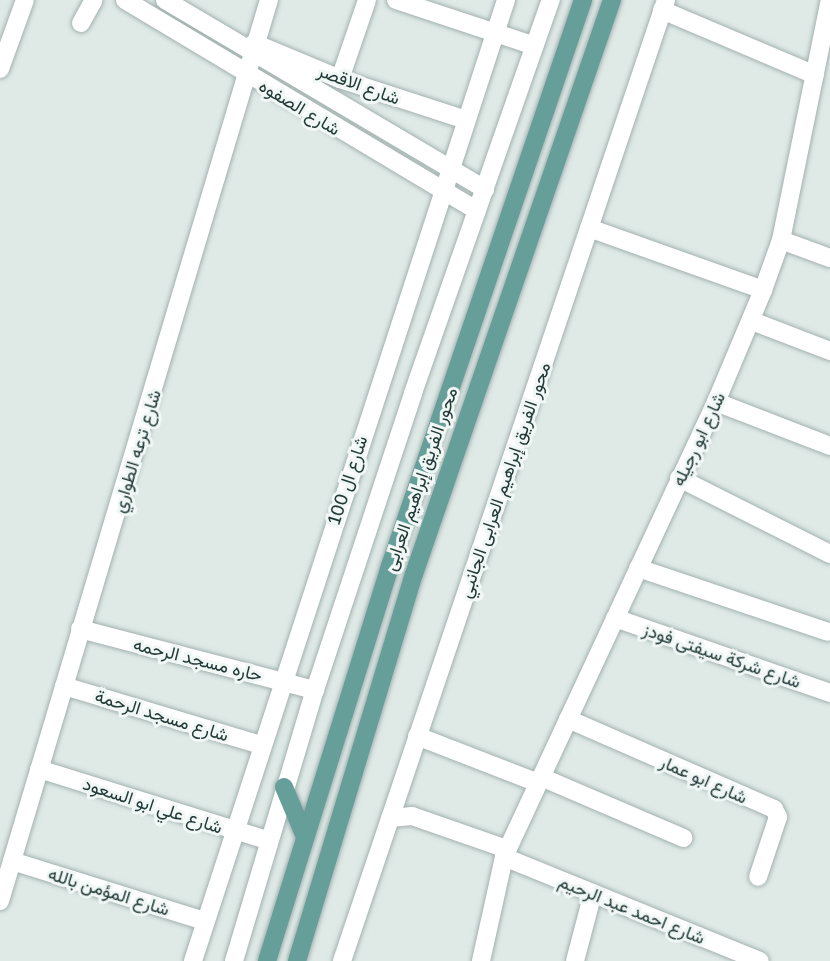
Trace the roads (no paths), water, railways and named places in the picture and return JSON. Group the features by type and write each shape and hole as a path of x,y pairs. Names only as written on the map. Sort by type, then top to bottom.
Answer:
{"main road":[{"name":"محور الفريق إبراهيم العرابى","path":"267,961 390,566 583,0"},
{"name":"محور الفريق إبراهيم العرابى","path":"297,961 414,574 612,0"},
{"path":"284,787 305,837"}],"street":[{"path":"0,69 25,0"},
{"path":"81,24 94,0"},
{"name":"شارع الصفوه","path":"125,0 244,74 477,211"},
{"name":"شارع الصفوه","path":"165,0 252,48 485,189"},
{"name":"شارع ترعه الطواري","path":"0,901 80,629 161,371 244,74 269,0"},
{"path":"340,79 367,0"},
{"path":"396,0 496,31 535,46"},
{"name":"شارع ال 100","path":"193,961 281,681 506,0"},
{"path":"234,961 267,840 315,690 551,0"},
{"name":"شارع ابو رجيله","path":"482,961 506,853 752,321 781,240 830,0"},
{"path":"664,5 815,75"},
{"name":"محور الفريق إبراهيم العرابى الجانبي","path":"342,961 664,5"},
{"name":"شارع الاقصر","path":"252,48 466,120"},
{"path":"589,228 763,290"},
{"path":"781,240 830,258"},
{"path":"752,321 830,351"},
{"path":"716,402 830,446"},
{"path":"679,478 830,554"},
{"path":"638,568 828,632"},
{"name":"شارع شركة سيفتى فودز","path":"615,618 830,693"},
{"name":"حاره مسجد الرحمه","path":"80,629 315,690"},
{"name":"شارع مسجد الرحمة","path":"64,686 261,745"},
{"name":"شارع ابو عمار","path":"568,719 774,809 778,817 758,877"},
{"path":"417,736 539,780 683,838"},
{"name":"شارع علي ابو السعود","path":"39,769 267,840"},
{"name":"شارع احمد عبد الرحيم","path":"390,818 412,816 506,853 593,893 760,961"},
{"name":"شارع المؤمن بالله","path":"12,861 206,921"},
{"path":"575,961 593,893"}]}
